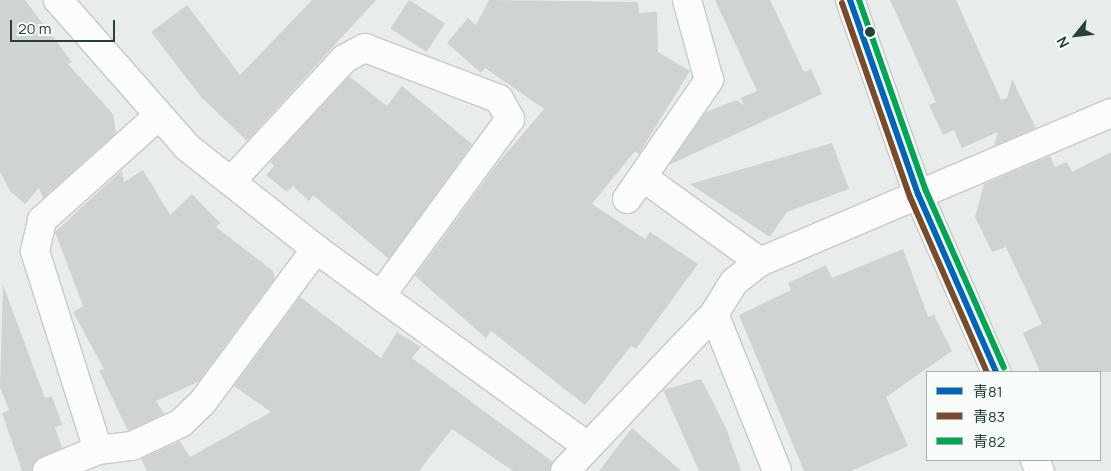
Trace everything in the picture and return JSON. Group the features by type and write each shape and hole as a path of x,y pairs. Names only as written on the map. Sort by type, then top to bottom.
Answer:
{"street":[{"path":"58,0 157,117 187,147 232,179 316,249 382,294 586,445"},
{"path":"627,199 644,178 709,80 687,0"},
{"path":"850,0 918,194 996,371"},
{"path":"232,179 344,59 365,48 499,99 510,120 382,294"},
{"path":"565,471 586,445 714,314 734,282 760,262 1111,112"},
{"path":"98,450 35,251 42,220 157,117"},
{"path":"644,178 760,262"},
{"path":"47,471 98,450 132,446 181,423 202,403 316,249"},
{"path":"714,314 777,471"}],"building":[{"path":"0,0 25,0 72,62 68,64 113,114 116,133 43,198 39,188 25,204 10,191 0,172"},
{"path":"312,0 376,0 247,141 201,97 151,32 187,5 240,75"},
{"path":"409,0 445,23 427,52 390,29"},
{"path":"489,0 638,2 639,13 657,12 658,52 690,71 639,154 635,151 592,204 645,239 650,232 698,264 636,349 631,346 585,405 491,331 486,338 415,276 497,164 544,109 485,68 481,73 447,43 468,18 476,25"},
{"path":"715,0 770,0 804,72 811,69 822,94 669,165 706,112 736,100 744,105 741,98 757,91"},
{"path":"890,0 956,0 1001,100 1007,98 1012,79 1036,128 994,146 998,132 962,148 954,130 943,135 929,105 936,102"},
{"path":"349,76 387,106 402,86 472,144 389,259 313,195 309,201 293,186 287,192 266,175 274,166 270,162"},
{"path":"832,143 849,189 787,212 770,237 690,184"},
{"path":"1111,152 1111,372 1040,371 1023,333 1042,324 1006,247 992,252 975,217 984,184 1050,156 1055,167 1067,162 1072,172"},
{"path":"122,170 124,182 143,170 170,215 192,194 220,223 216,227 273,271 275,278 198,382 156,401 164,414 128,431 99,370 104,369 73,312 83,306 55,232"},
{"path":"903,249 928,317 934,315 952,351 886,397 908,446 851,471 804,471 739,315 791,290 788,283 826,265 832,278"},
{"path":"3,285 45,398 52,396 62,425 55,427 62,448 35,461 32,471 22,471 2,413 9,410 0,387"},
{"path":"300,297 381,358 397,332 421,347 412,358 553,462 550,471 513,471 452,429 419,471 147,471 141,459 180,441 190,457 271,412 234,386"},
{"path":"701,379 726,428 741,471 699,471 663,390"},
{"path":"632,428 681,471 599,471"}],"transit line":[{"name":"青81","path":"850,0 918,194 996,371"},
{"name":"青82","path":"859,0 926,191 1004,368"},
{"name":"青83","path":"842,3 910,197 987,371"}]}
